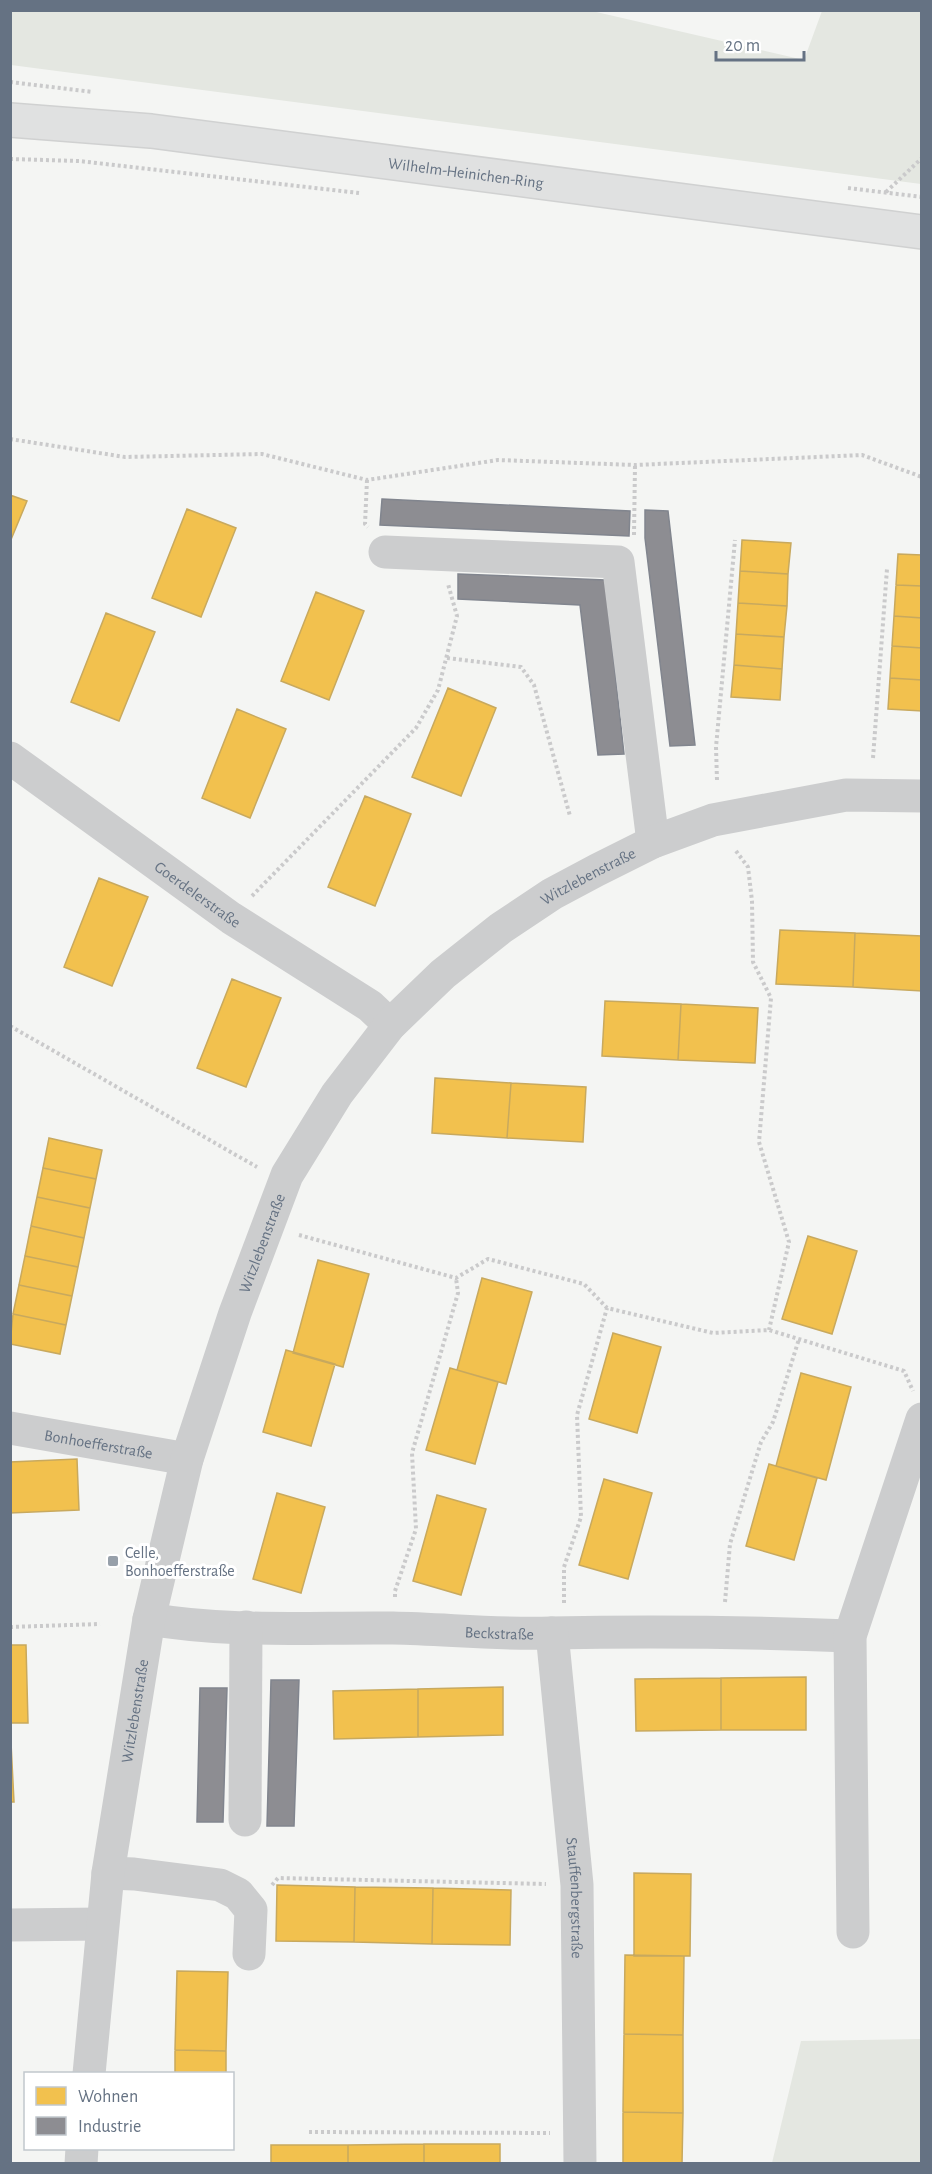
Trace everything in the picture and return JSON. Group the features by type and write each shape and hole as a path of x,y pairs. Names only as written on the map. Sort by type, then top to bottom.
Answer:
{"main road":[{"name":"Wilhelm-Heinichen-Ring","path":"10,120 151,131 921,232"}],"street":[{"path":"385,552 618,562 653,842"},
{"name":"Goerdelerstraße","path":"10,758 231,918 370,1006 390,1025"},
{"name":"Witzlebenstraße","path":"89,2072 108,1873 148,1620 187,1459 235,1313 287,1175 337,1094 390,1025 443,974 501,928 552,894 653,842 713,820 846,795 921,796"},
{"path":"853,1932 850,1636 916,1450 919,1410"},
{"name":"Bonhoefferstraße","path":"10,1428 187,1459"},
{"name":"Beckstraße","path":"148,1620 246,1627 396,1628 558,1633 723,1631 850,1636"},
{"path":"245,1820 246,1627"},
{"name":"Stauffenbergstraße","path":"558,1633 577,1885 580,2148"},
{"path":"108,1873 220,1884 238,1894 251,1911 249,1953"},
{"path":"10,1925 102,1924"}],"path":[{"path":"886,193 921,158"},
{"path":"10,439 125,458 262,454 367,480 498,460 635,465 862,455 921,477"},
{"path":"618,562 634,536 635,465"},
{"path":"367,480 365,524 385,552"},
{"path":"717,780 716,747 735,540"},
{"path":"231,918 416,728 438,690 457,616 440,554"},
{"path":"873,758 887,569"},
{"path":"447,657 521,667 534,685 570,816"},
{"path":"736,851 748,867 752,900 753,962 771,998 759,1142 789,1242 769,1330"},
{"path":"10,1026 258,1168"},
{"path":"289,1232 456,1278 488,1259 584,1284 606,1308 713,1333 769,1330 904,1371 919,1410"},
{"path":"396,1628 395,1591 416,1529 412,1453 458,1293 456,1278"},
{"path":"558,1633 564,1567 581,1517 577,1415 606,1308"},
{"path":"723,1631 730,1545 761,1442 773,1422 799,1339"},
{"path":"10,1627 100,1624"},
{"path":"270,1886 278,1878 577,1885"},
{"path":"309,2132 580,2148"}],"shaded area":[{"path":"11,10 592,11 804,60 822,11 921,11 921,184 11,65"},
{"path":"921,2039 921,2163 772,2163 801,2041"}],"building: Wohnen":[{"path":"10,495 27,501 10,542"},
{"path":"187,509 236,528 201,617 152,598"},
{"path":"742,540 791,543 788,574 740,571"},
{"path":"898,554 922,555 922,586 896,585"},
{"path":"740,571 788,574 787,606 738,603"},
{"path":"896,585 922,586 922,618 894,616"},
{"path":"316,592 364,611 329,700 281,681"},
{"path":"738,603 787,606 784,637 736,634"},
{"path":"106,613 155,632 119,721 71,702"},
{"path":"894,616 922,618 922,648 892,646"},
{"path":"736,634 784,637 782,669 734,665"},
{"path":"892,646 922,648 922,680 890,678"},
{"path":"734,665 782,669 780,700 731,697"},
{"path":"890,678 922,680 922,711 888,709"},
{"path":"448,688 496,708 461,796 412,777"},
{"path":"237,709 286,729 250,818 202,798"},
{"path":"365,796 411,814 375,906 328,887"},
{"path":"99,878 148,897 112,986 64,967"},
{"path":"780,930 855,933 853,987 776,984"},
{"path":"855,933 922,936 922,991 853,987"},
{"path":"232,979 281,998 246,1087 197,1068"},
{"path":"605,1001 681,1004 678,1060 602,1056"},
{"path":"681,1004 758,1008 755,1063 678,1060"},
{"path":"435,1078 511,1083 507,1138 432,1133"},
{"path":"511,1083 586,1087 583,1142 507,1138"},
{"path":"49,1138 102,1150 96,1179 43,1168"},
{"path":"43,1168 96,1179 90,1208 37,1197"},
{"path":"37,1197 90,1208 84,1238 31,1226"},
{"path":"31,1226 84,1238 78,1267 25,1256"},
{"path":"808,1236 857,1251 832,1334 782,1319"},
{"path":"25,1256 78,1267 72,1296 19,1285"},
{"path":"318,1260 369,1274 343,1367 293,1353"},
{"path":"482,1278 532,1292 506,1384 457,1370"},
{"path":"19,1285 72,1296 66,1325 13,1314"},
{"path":"13,1314 66,1325 60,1354 10,1344"},
{"path":"613,1333 661,1347 637,1433 589,1419"},
{"path":"286,1350 335,1364 311,1446 263,1432"},
{"path":"450,1368 498,1382 475,1464 426,1450"},
{"path":"801,1373 851,1387 826,1480 776,1466"},
{"path":"77,1459 79,1510 10,1513 10,1462"},
{"path":"769,1464 817,1478 794,1560 746,1546"},
{"path":"604,1479 652,1493 628,1579 579,1565"},
{"path":"277,1493 325,1507 301,1593 253,1579"},
{"path":"437,1495 486,1509 461,1595 413,1581"},
{"path":"10,1645 26,1645 28,1723 10,1723"},
{"path":"806,1677 806,1730 721,1730 721,1678"},
{"path":"721,1678 721,1730 636,1731 635,1679"},
{"path":"503,1687 503,1735 418,1737 418,1689"},
{"path":"418,1689 418,1737 334,1739 333,1691"},
{"path":"10,1723 14,1802 10,1802"},
{"path":"634,1873 691,1874 690,1956 634,1956"},
{"path":"277,1885 355,1887 354,1942 276,1941"},
{"path":"355,1887 433,1888 432,1944 354,1942"},
{"path":"433,1888 511,1890 510,1945 432,1944"},
{"path":"625,1955 684,1956 683,2035 624,2034"},
{"path":"177,1971 228,1972 226,2051 175,2050"},
{"path":"624,2034 683,2035 683,2113 623,2112"},
{"path":"175,2050 226,2051 226,2072 175,2072"},
{"path":"623,2112 683,2113 682,2164 623,2164"},
{"path":"424,2144 424,2164 348,2164 348,2145"},
{"path":"424,2144 500,2144 500,2164 424,2164"},
{"path":"271,2145 348,2145 348,2164 271,2164"}],"building: Industrie":[{"path":"382,499 630,511 629,536 380,525"},
{"path":"645,510 668,511 695,745 670,746 645,538"},
{"path":"458,574 605,580 624,754 598,755 580,605 458,599"},
{"path":"271,1680 299,1680 294,1826 267,1826"},
{"path":"200,1688 227,1688 223,1822 197,1822"}],"place":[{"name":"Celle, Bonhoefferstraße","path":"113,1561"}]}
